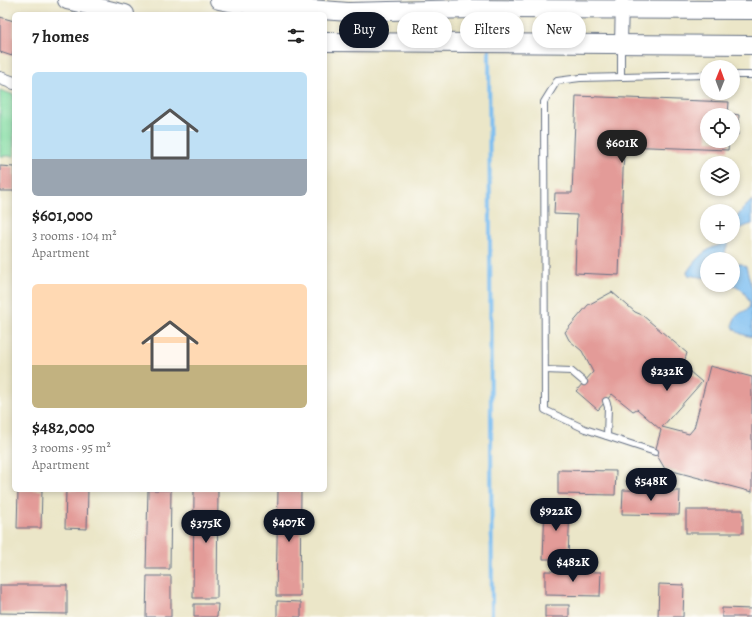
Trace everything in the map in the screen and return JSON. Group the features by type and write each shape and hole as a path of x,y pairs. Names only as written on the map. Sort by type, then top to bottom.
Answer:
{"main road":[{"path":"67,0 117,12"},
{"path":"229,6 348,12 521,9 622,4 752,10"},
{"path":"327,42 752,45"}],"street":[{"path":"621,44 622,4"},
{"path":"0,78 12,82"}],"lane":[{"path":"621,44 621,77"},
{"path":"740,75 752,75"},
{"path":"655,452 585,429 545,410 544,102 558,81 580,78 700,76"},
{"path":"545,370 572,371 584,382"},
{"path":"606,401 608,407 607,436"}],"green space":[{"path":"0,90 12,94 12,156 0,156"}],"water":[{"path":"752,200 752,224 740,229 740,213"},
{"path":"728,244 726,252 706,252 710,249 720,245"},
{"path":"700,256 700,277 688,275 687,272"},
{"path":"740,264 742,264 746,267 752,289 752,337 740,333 733,326 736,317 749,308 750,303 741,289"}],"building":[{"path":"0,17 12,20 12,56 0,52"},
{"path":"576,96 729,102 729,108 700,108 700,148 728,148 728,150 624,146 619,275 575,273 577,215 554,214 555,193 572,193"},
{"path":"0,166 12,167 12,191 0,191"},
{"path":"612,292 687,353 683,366 702,382 662,427 689,434 694,428 710,366 752,377 752,492 665,469 655,452 661,430 637,409 633,411 612,394 598,410 576,391 593,372 582,351 569,340 565,332 588,305"},
{"path":"558,470 616,471 615,495 558,494"},
{"path":"623,490 680,491 679,515 622,514"},
{"path":"18,492 42,492 41,528 17,528"},
{"path":"66,492 88,492 87,529 65,528"},
{"path":"148,492 171,492 170,569 146,569"},
{"path":"194,492 218,492 217,598 193,598"},
{"path":"278,492 301,492 300,596 276,596"},
{"path":"545,504 570,505 568,559 543,559"},
{"path":"686,510 743,510 743,533 686,533"},
{"path":"545,571 601,572 600,596 545,595"},
{"path":"147,576 171,576 171,617 146,617"},
{"path":"659,584 684,585 683,617 658,617"},
{"path":"0,585 67,585 67,614 0,613"},
{"path":"277,601 301,602 301,617 277,617"},
{"path":"194,604 218,604 217,617 194,617"},
{"path":"545,605 569,605 569,617 545,617"},
{"path":"722,608 752,609 752,617 722,617"}],"waterway":[{"path":"489,48 492,617"}]}
